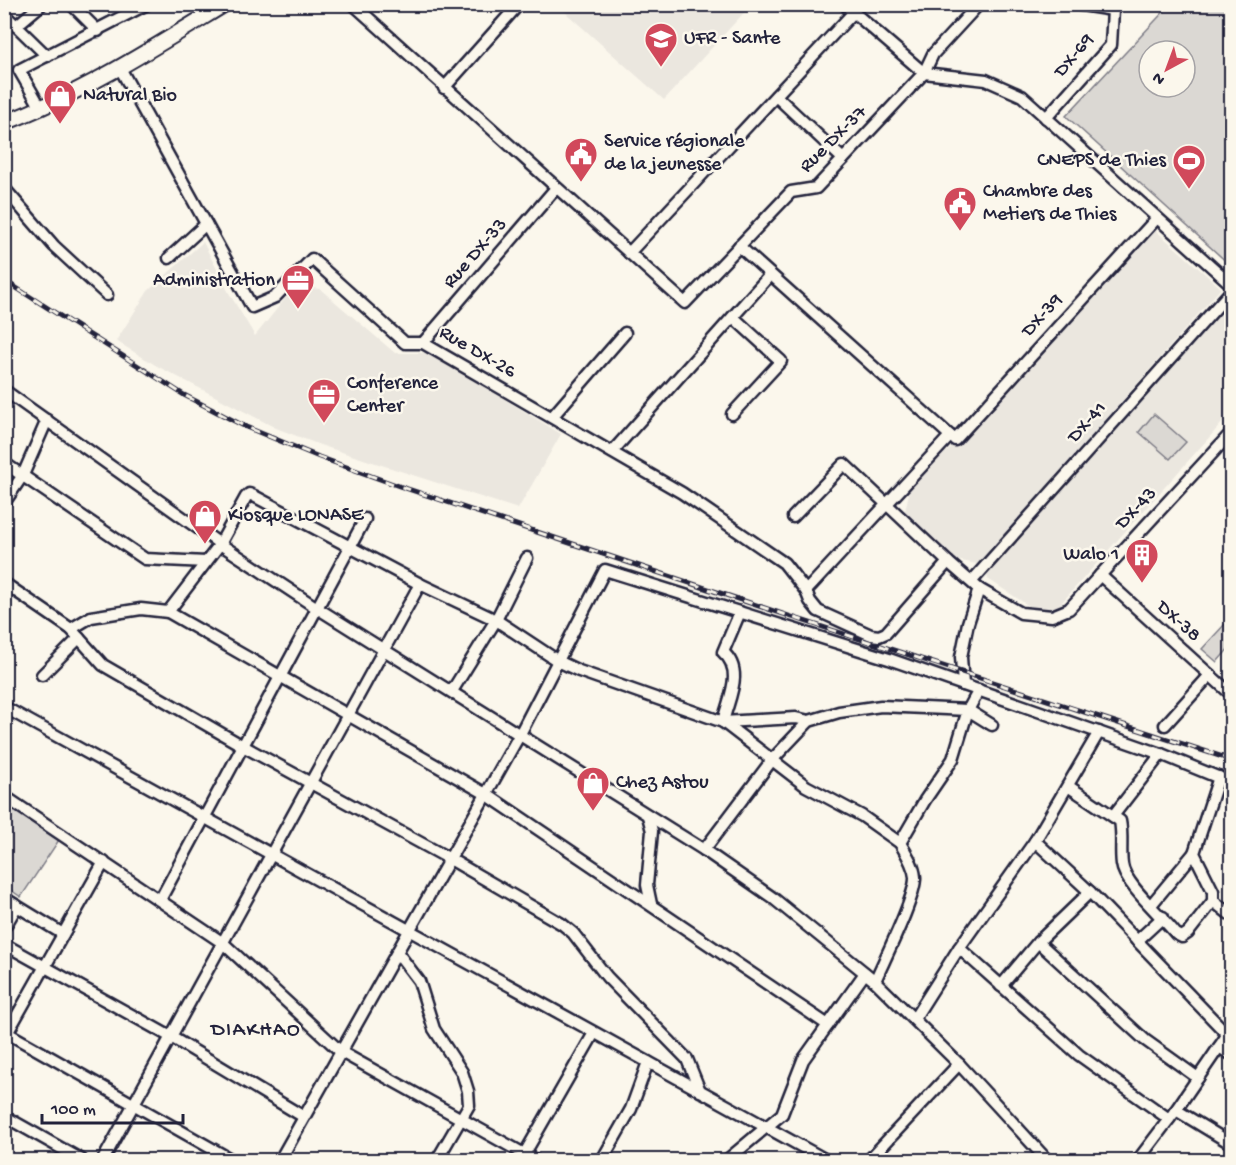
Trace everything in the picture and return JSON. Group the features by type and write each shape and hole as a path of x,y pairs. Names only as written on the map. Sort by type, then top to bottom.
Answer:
{"main road":[{"path":"4,123 41,108 120,68 225,4"}],"street":[{"path":"16,26 42,4"},
{"path":"71,4 98,31"},
{"path":"41,108 20,70 147,4"},
{"path":"353,4 629,253 853,13"},
{"path":"444,88 519,4"},
{"path":"844,4 924,72 986,80 1022,96 1232,285"},
{"name":"Rue DX-37","path":"629,253 686,303 791,192 816,189 924,72 933,54 979,4"},
{"path":"1076,4 1116,7"},
{"name":"DX-69","path":"1046,118 1111,45 1116,7"},
{"path":"4,14 47,56"},
{"path":"120,68 206,224 169,258"},
{"path":"776,96 843,159"},
{"path":"4,188 54,246 107,295"},
{"name":"Rue DX-33","path":"423,343 556,188"},
{"name":"DX-39","path":"806,591 1157,218"},
{"name":"Rue DX-26","path":"206,224 252,308 275,297 312,259 405,343 423,343 682,493 771,553 791,570 818,611 871,635 879,636"},
{"path":"739,246 952,438"},
{"path":"612,452 770,275"},
{"name":"DX-41","path":"975,585 1232,290"},
{"path":"732,316 780,361 732,414"},
{"path":"552,417 624,333"},
{"path":"4,390 220,544 317,608 704,850 773,898 875,981 959,1064 1047,1161"},
{"path":"4,503 23,476 47,420"},
{"name":"DX-43","path":"975,585 1021,613 1052,616 1069,609 1232,432"},
{"path":"4,463 145,559 206,562"},
{"path":"793,517 844,464 975,585 961,657 963,684"},
{"path":"168,612 220,544 249,494 292,514 420,584 496,620 558,661 579,671 723,722 806,786 862,816 900,843 910,859 915,877 906,909 875,981"},
{"path":"160,900 365,519"},
{"path":"452,691 496,620 527,558"},
{"path":"889,659 879,636 886,633 948,562"},
{"path":"280,1161 520,734 605,570 963,684 1161,754 1232,783"},
{"name":"DX-38","path":"1100,575 1232,695"},
{"path":"4,584 71,629 103,664 243,746 550,916 573,933 607,976 687,1059 700,1091"},
{"path":"103,1161 420,584"},
{"path":"71,629 91,617 141,609 168,612 486,794 828,1025"},
{"path":"723,722 726,706 734,688 735,677 731,663 723,652 740,612"},
{"path":"42,675 79,638"},
{"path":"1165,725 1210,675"},
{"path":"900,843 925,800 953,759 968,710 979,690"},
{"path":"704,850 772,760 809,722 838,712 881,706 968,710 992,725"},
{"path":"4,707 826,1161"},
{"path":"723,722 796,718 809,722"},
{"path":"914,1019 959,948 1035,841 1099,732"},
{"path":"1113,816 1161,754"},
{"path":"1151,905 1194,854 1219,777"},
{"path":"1068,786 1120,821 1122,864 1126,879 1163,917 1176,934 1182,937 1188,933 1213,901 1213,891 1194,854"},
{"path":"4,796 223,943 341,1052 462,1119 523,1158 536,1161"},
{"path":"648,816 652,831 647,885 651,904"},
{"path":"1035,841 1090,892 1230,1031 1138,1161"},
{"path":"104,862 5,1034 232,1161"},
{"path":"1001,986 1038,942 1090,892"},
{"path":"4,898 63,934"},
{"path":"1213,901 1232,916"},
{"path":"4,928 17,906"},
{"path":"1137,941 1163,917"},
{"path":"1038,942 1145,1040 1198,1078"},
{"path":"4,944 171,1037 304,1117"},
{"path":"959,948 1079,1055 1173,1114 1232,1144"},
{"path":"398,952 419,981 434,1029 462,1072 468,1091 469,1105 437,1161"},
{"path":"727,1161 782,1114 803,1060 865,974"},
{"path":"523,1158 594,1033"},
{"path":"1219,1047 1232,1056"},
{"path":"602,1161 631,1109 648,1062"},
{"path":"869,1161 959,1064"},
{"path":"4,1116 82,1161"}],"shaded area":[{"name":"UFR - Sante","path":"557,5 751,5 664,100"},
{"name":"CNEPS de Thies","path":"1170,5 1231,5 1230,265 1066,116 1137,40 1137,99 1197,99 1197,39 1138,39"},
{"path":"1155,230 1221,288 989,553 977,564 951,559 916,528 905,511 912,480 937,453 948,451"},
{"path":"203,242 229,293 255,336 298,286 320,289 395,353 429,353 561,434 518,509 320,445 276,428 157,366 116,341 148,291"},
{"path":"1230,303 1231,413 1055,610 1032,608 988,579 987,574"},
{"path":"1154,414 1186,442 1170,459 1139,432"},
{"path":"1225,624 1231,630 1231,646 1217,662 1202,649"},
{"path":"5,803 59,840 21,897 5,886"}],"railway":[{"path":"4,280 184,395 246,427 319,457 399,486 792,617 1232,760"}],"place":[{"name":"UFR - Sante","path":"661,68"},
{"name":"Natural Bio","path":"60,125"},
{"name":"Service régionale de la jeunesse","path":"581,183"},
{"name":"CNEPS de Thies","path":"1189,190"},
{"name":"Chambre des Metiers de Thies","path":"960,232"},
{"name":"Administration","path":"298,310"},
{"name":"Conference Center","path":"324,424"},
{"name":"Kiosque LONASE","path":"205,545"},
{"name":"Walo 1","path":"1142,584"},
{"name":"Chez Astou","path":"593,812"}],"district":[{"name":"DIAKHAO","path":"256,1031"}]}
